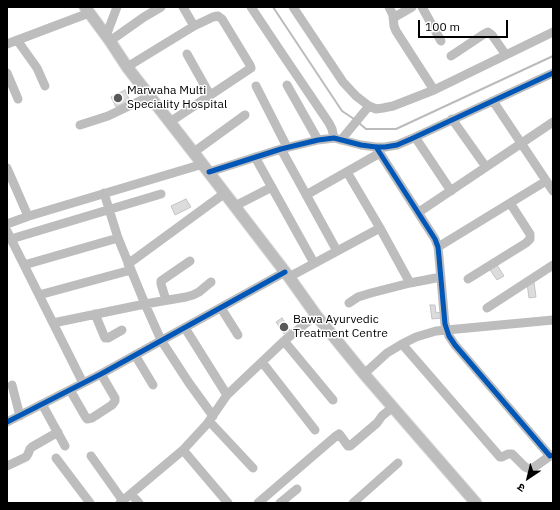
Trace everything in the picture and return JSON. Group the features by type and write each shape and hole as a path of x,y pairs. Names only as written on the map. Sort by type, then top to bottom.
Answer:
{"main road":[{"path":"87,10 127,67 225,192 316,315 364,374 476,503"}],"street":[{"path":"108,38 117,7"},
{"path":"108,38 162,7"},
{"path":"183,7 194,26"},
{"path":"251,7 330,123 332,129 340,137 351,143 378,150 431,231 438,247 445,324 455,345 551,455 530,469 525,467 512,454 500,457 402,344"},
{"path":"293,7 343,82 356,96 369,106 376,109 393,106 434,90 553,32"},
{"path":"388,7 393,18 396,31 434,90"},
{"path":"393,18 412,7"},
{"path":"422,7 441,41"},
{"path":"7,44 87,10"},
{"path":"127,67 194,26 216,16 222,19 251,67 250,69 170,122"},
{"path":"451,56 488,32 492,34 506,55"},
{"path":"17,40 37,68 45,86"},
{"path":"187,54 210,95"},
{"path":"7,73 18,99"},
{"path":"306,194 347,172 378,150 415,137 553,73"},
{"path":"287,85 318,140"},
{"path":"256,86 306,194 337,251"},
{"path":"80,125 108,116 150,96"},
{"path":"493,101 553,191"},
{"path":"7,224 28,216 104,193 255,157 284,148 318,140 340,137 369,106"},
{"path":"194,152 245,115"},
{"path":"452,119 486,167"},
{"path":"419,212 553,122"},
{"path":"415,137 451,191"},
{"path":"255,157 314,264"},
{"path":"7,168 28,216"},
{"path":"347,172 410,283"},
{"path":"438,247 546,181"},
{"path":"235,206 272,187"},
{"path":"39,295 130,267 225,192"},
{"path":"104,193 118,238 161,340 211,418 253,468"},
{"path":"83,383 9,235 161,194"},
{"path":"468,279 530,239 530,234 510,203"},
{"path":"7,422 101,374 221,308 287,274 314,264 380,228"},
{"path":"24,265 118,238"},
{"path":"166,300 161,281 190,261"},
{"path":"487,308 553,265"},
{"path":"349,302 371,293 441,277"},
{"path":"53,323 193,295 211,282"},
{"path":"221,308 238,335"},
{"path":"95,314 105,338 108,338 122,330"},
{"path":"91,456 122,502 183,450 211,418 227,395 284,341 316,315"},
{"path":"364,374 387,353 402,344 416,337 436,331 553,320"},
{"path":"185,328 227,395"},
{"path":"284,341 332,400"},
{"path":"134,355 153,385"},
{"path":"262,362 315,430"},
{"path":"70,390 87,419 92,418 112,405 115,401 115,398 101,374"},
{"path":"12,385 20,416"},
{"path":"42,404 65,446"},
{"path":"258,503 336,436 339,434 348,446 350,446 393,407"},
{"path":"7,466 26,457 32,447 58,432"},
{"path":"183,450 228,503"},
{"path":"56,458 90,503"},
{"path":"353,503 398,463"},
{"path":"280,503 297,489"},
{"path":"131,494 139,503"}],"building":[{"path":"125,90 130,101 116,107 111,97"},
{"path":"186,199 191,207 175,215 171,206"},
{"path":"497,265 504,276 497,280 490,270"},
{"path":"534,282 536,297 529,298 527,283"},
{"path":"430,305 435,305 436,313 441,312 441,318 432,319"},
{"path":"282,318 290,330 284,334 276,322"}],"waterway":[{"path":"273,7 342,111 354,119"},
{"path":"359,123 366,129 396,129 553,56"}],"cycle path":[{"path":"209,172 281,149 318,140 334,138 376,147 397,145 553,73"},
{"path":"376,147 435,239 438,247 445,324 449,336 455,345 550,456 553,455"},
{"path":"7,422 101,374 285,272"}],"place":[{"name":"Marwaha Multi Speciality Hospital","path":"118,98"},
{"name":"Bawa Ayurvedic Treatment Centre","path":"284,327"}]}
